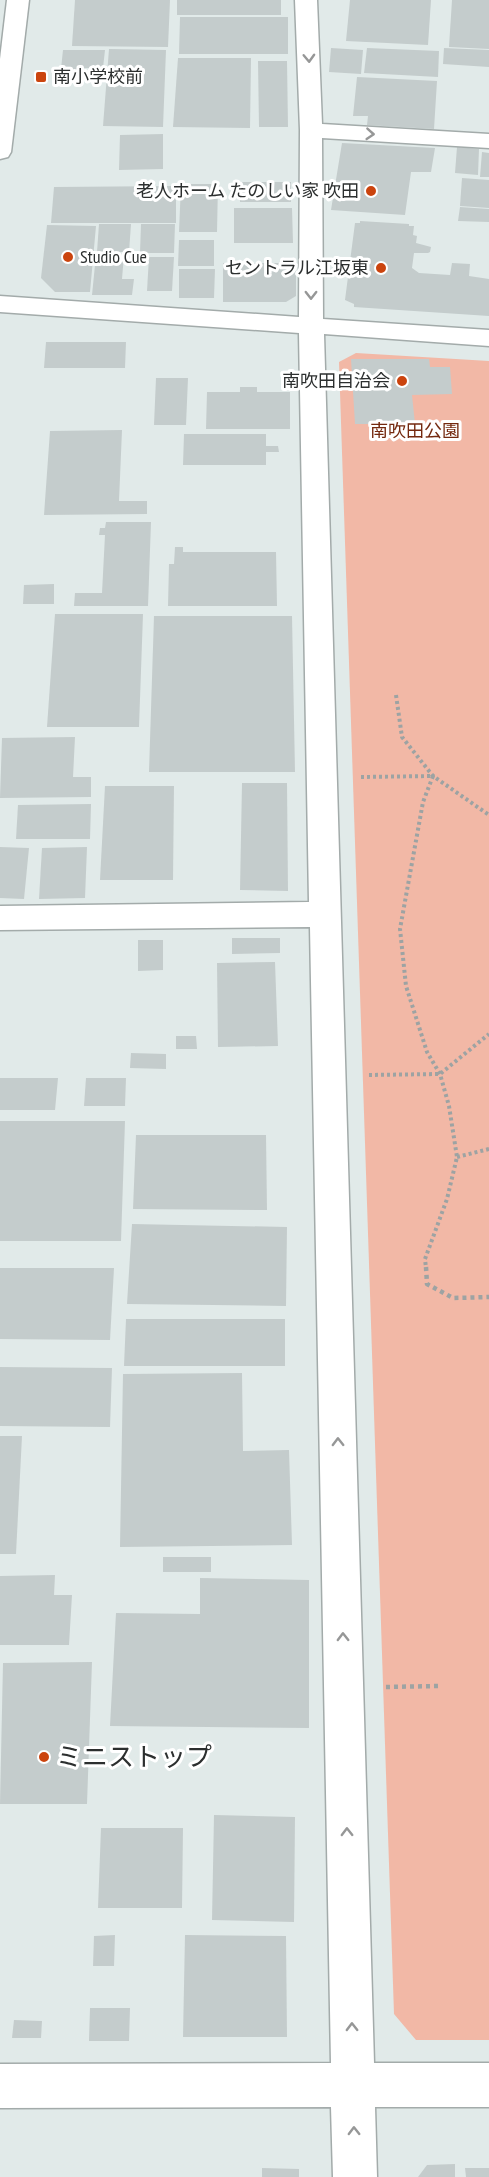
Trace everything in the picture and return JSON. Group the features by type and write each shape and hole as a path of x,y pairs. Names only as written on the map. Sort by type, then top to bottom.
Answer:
{"street":[{"path":"0,152 18,0"},
{"path":"306,0 311,130 311,326 355,2177"},
{"path":"311,130 489,141"},
{"path":"0,304 489,338"},
{"path":"0,918 325,914"},
{"path":"0,2086 489,2085"}],"path":[{"path":"396,695 402,738 433,776 489,815"},
{"path":"354,777 433,776"},
{"path":"433,776 423,802 400,929 406,986 427,1052 440,1074 449,1106 457,1157 447,1199 424,1259 427,1284 453,1298 489,1297"},
{"path":"363,1075 440,1074 489,1035"},
{"path":"457,1157 489,1149"},
{"path":"382,1688 439,1686"}],"green space":[{"name":"南吹田公園","path":"356,353 489,361 489,2040 416,2040 394,2014 339,362"}],"building":[{"path":"75,0 170,0 168,47 72,46"},
{"path":"177,0 281,0 281,15 177,15"},
{"path":"350,0 431,0 428,45 346,41"},
{"path":"452,0 489,0 489,49 449,47"},
{"path":"180,17 288,17 288,54 179,54"},
{"path":"331,48 363,50 361,74 329,72"},
{"path":"367,48 439,51 438,77 364,73"},
{"path":"444,48 489,50 489,67 443,64"},
{"path":"109,49 166,50 163,127 103,126"},
{"path":"63,50 105,50 103,68 83,68 82,78 60,78"},
{"path":"178,58 251,58 250,128 173,127"},
{"path":"258,61 287,61 288,127 259,127"},
{"path":"357,77 437,81 434,129 367,125 368,116 353,116"},
{"path":"163,134 163,169 119,170 120,135"},
{"name":"老人ホーム たのしい家 吹田","path":"342,143 435,148 431,172 411,172 405,215 331,210"},
{"path":"457,147 479,149 478,175 455,173"},
{"path":"482,152 489,153 489,177 480,177"},
{"path":"462,178 489,180 489,208 460,206"},
{"path":"240,182 291,182 291,202 240,202"},
{"path":"181,184 218,184 217,232 179,232"},
{"path":"176,186 176,223 51,223 54,187"},
{"path":"460,207 489,209 489,222 458,221"},
{"path":"234,208 292,208 293,243 234,243"},
{"name":"セントラル江坂東","path":"360,221 414,226 413,235 417,236 416,243 431,247 428,253 414,253 412,268 419,273 450,275 452,263 470,264 469,276 489,279 489,316 354,307 354,304 345,300 355,223 360,223"},
{"path":"99,224 131,224 129,252 97,252"},
{"path":"141,224 175,224 174,253 140,253"},
{"path":"47,225 96,226 90,292 55,292 41,278"},
{"path":"179,240 214,240 214,266 178,266"},
{"path":"96,255 124,255 122,279 134,279 132,295 92,295"},
{"path":"149,257 174,257 172,291 147,291"},
{"path":"223,263 296,263 296,296 286,302 223,302"},
{"path":"179,269 215,269 214,298 179,298"},
{"path":"46,342 126,342 125,368 44,368"},
{"name":"南吹田自治会","path":"351,359 429,359 430,367 450,367 452,394 412,395 415,424 355,424"},
{"path":"156,378 188,378 186,425 154,425"},
{"path":"240,387 257,387 257,392 290,392 290,429 206,429 207,392 240,392"},
{"path":"122,430 119,501 147,501 147,514 44,515 50,431"},
{"path":"184,434 266,434 266,446 278,446 279,452 266,452 266,465 183,465"},
{"path":"106,522 151,522 148,606 74,606 75,593 102,593 105,535 99,535 100,528 105,528"},
{"path":"175,547 183,547 183,552 276,552 277,606 168,606 169,564 174,564"},
{"path":"54,584 54,604 23,604 24,585"},
{"path":"55,614 143,614 139,727 47,727"},
{"path":"154,616 292,616 295,772 149,772"},
{"path":"75,737 73,777 91,777 91,797 0,798 2,738"},
{"path":"242,783 287,783 288,891 240,890"},
{"path":"105,786 174,786 173,880 100,880"},
{"path":"91,804 90,839 16,839 18,805"},
{"path":"0,847 29,848 24,899 0,898"},
{"path":"87,847 85,898 39,899 42,848"},
{"path":"232,938 280,938 280,953 232,954"},
{"path":"138,940 163,940 163,970 138,971"},
{"path":"275,962 278,1046 218,1047 217,963"},
{"path":"176,1036 196,1036 197,1049 176,1049"},
{"path":"131,1053 166,1054 166,1069 130,1068"},
{"path":"0,1078 58,1078 55,1110 0,1110"},
{"path":"86,1078 126,1078 125,1106 84,1106"},
{"path":"0,1121 125,1121 121,1241 0,1241"},
{"path":"136,1135 266,1135 267,1210 133,1209"},
{"path":"132,1224 287,1227 286,1306 127,1304"},
{"path":"0,1268 114,1268 110,1340 0,1339"},
{"path":"126,1319 285,1319 285,1366 124,1366"},
{"path":"0,1367 112,1368 110,1427 0,1426"},
{"path":"242,1373 243,1451 289,1450 292,1545 120,1547 123,1374"},
{"path":"0,1436 22,1436 16,1554 0,1554"},
{"path":"163,1557 211,1557 211,1572 163,1572"},
{"path":"55,1575 54,1595 72,1595 69,1645 0,1645 0,1576"},
{"path":"200,1578 309,1580 309,1728 110,1726 116,1613 200,1614"},
{"name":"ミニストップ","path":"92,1662 87,1804 0,1804 3,1663"},
{"path":"214,1815 295,1817 294,1922 212,1920"},
{"path":"101,1828 183,1828 182,1908 98,1908"},
{"path":"115,1935 114,1966 93,1966 94,1936"},
{"path":"185,1935 286,1936 287,2037 183,2037"},
{"path":"90,2008 130,2008 129,2041 89,2041"},
{"path":"14,2020 42,2021 41,2038 12,2038"},
{"path":"455,2164 455,2177 418,2177 427,2165"},
{"path":"262,2168 299,2169 299,2177 262,2177"},
{"path":"465,2168 489,2168 489,2177 466,2177"}],"place":[{"name":"南小学校前","path":"41,77"},
{"name":"老人ホーム たのしい家 吹田","path":"371,191"},
{"name":"Studio Cue","path":"68,257"},
{"name":"セントラル江坂東","path":"381,268"},
{"name":"南吹田自治会","path":"402,381"},
{"name":"ミニストップ","path":"44,1757"}]}
